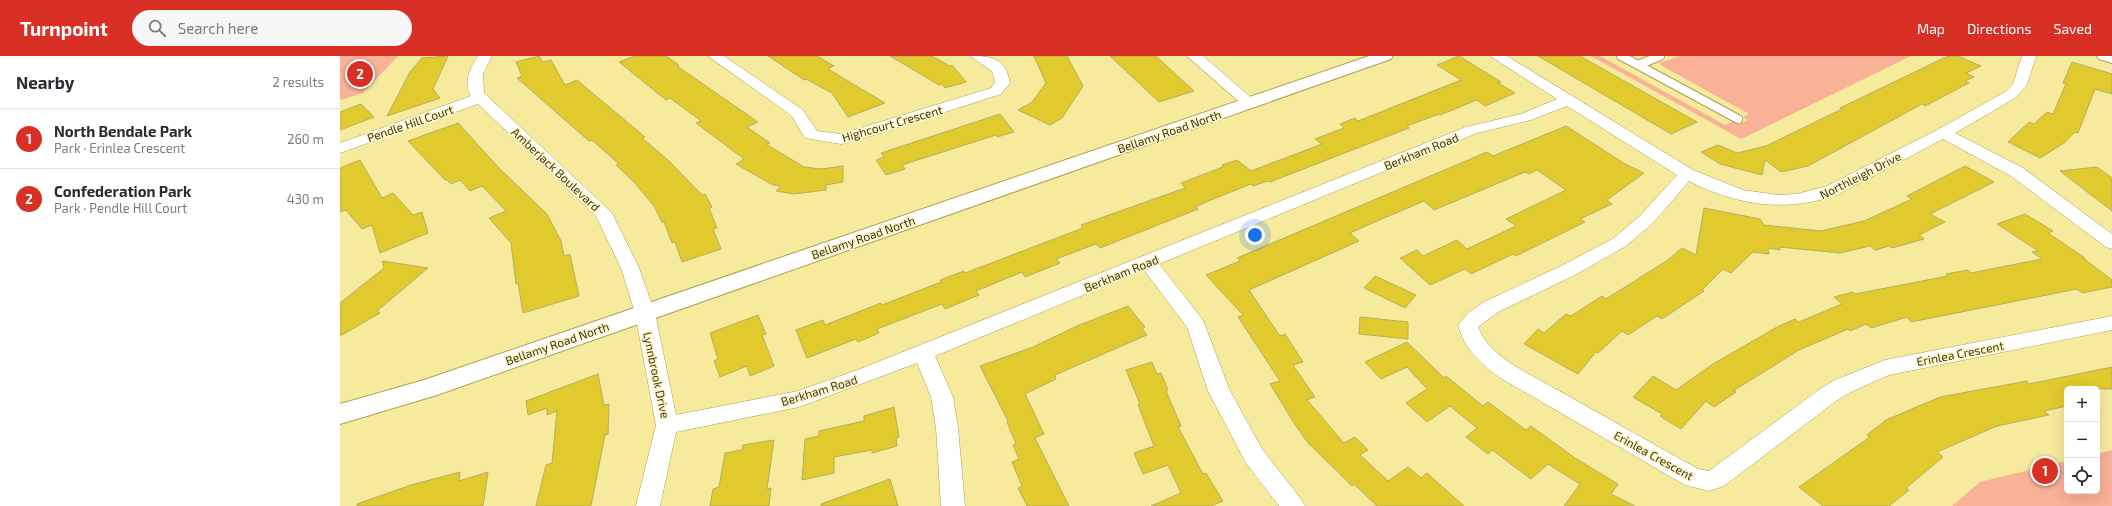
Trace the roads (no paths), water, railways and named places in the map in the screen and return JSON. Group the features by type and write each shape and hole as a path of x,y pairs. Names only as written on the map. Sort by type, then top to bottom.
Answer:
{"street":[{"path":"480,98 477,94 474,82 477,68 485,56"},
{"name":"Highcourt Crescent","path":"715,56 798,114 811,135 840,139 996,92 1003,83 1002,71 992,63 977,56"},
{"path":"1194,56 1249,103"},
{"name":"Bellamy Road North","path":"340,414 428,388 1385,56"},
{"name":"Northleigh Drive","path":"1497,56 1687,174 1707,183 1761,198 1804,200 1818,197 1833,190 1943,133 2010,95 2020,85 2029,56"},
{"path":"2105,56 2112,58"},
{"name":"Pendle Hill Court","path":"340,148 480,98"},
{"name":"Amberjack Boulevard","path":"480,98 603,213 630,268 645,313"},
{"name":"Berkham Road","path":"667,424 799,399 923,353 1472,130 1526,117 1569,100"},
{"path":"1943,133 2017,172 2112,243"},
{"name":"Erinlea Crescent","path":"1687,174 1620,242 1547,281 1487,309 1475,317 1468,325 1472,342 1482,353 1506,371 1693,478 1709,481 1716,478 1828,394 1885,368 2112,323"},
{"path":"1148,262 1196,325 1219,392 1254,456 1293,506"},
{"name":"Lynnbrook Drive","path":"645,313 667,424 648,506"},
{"path":"923,353 942,397 947,428 953,506"}],"lane":[{"path":"1621,56 1738,120"},
{"path":"1638,65 1660,56"}],"place":[{"name":"Confederation Park","path":"360,74"},
{"name":"North Bendale Park","path":"2045,471"}]}
